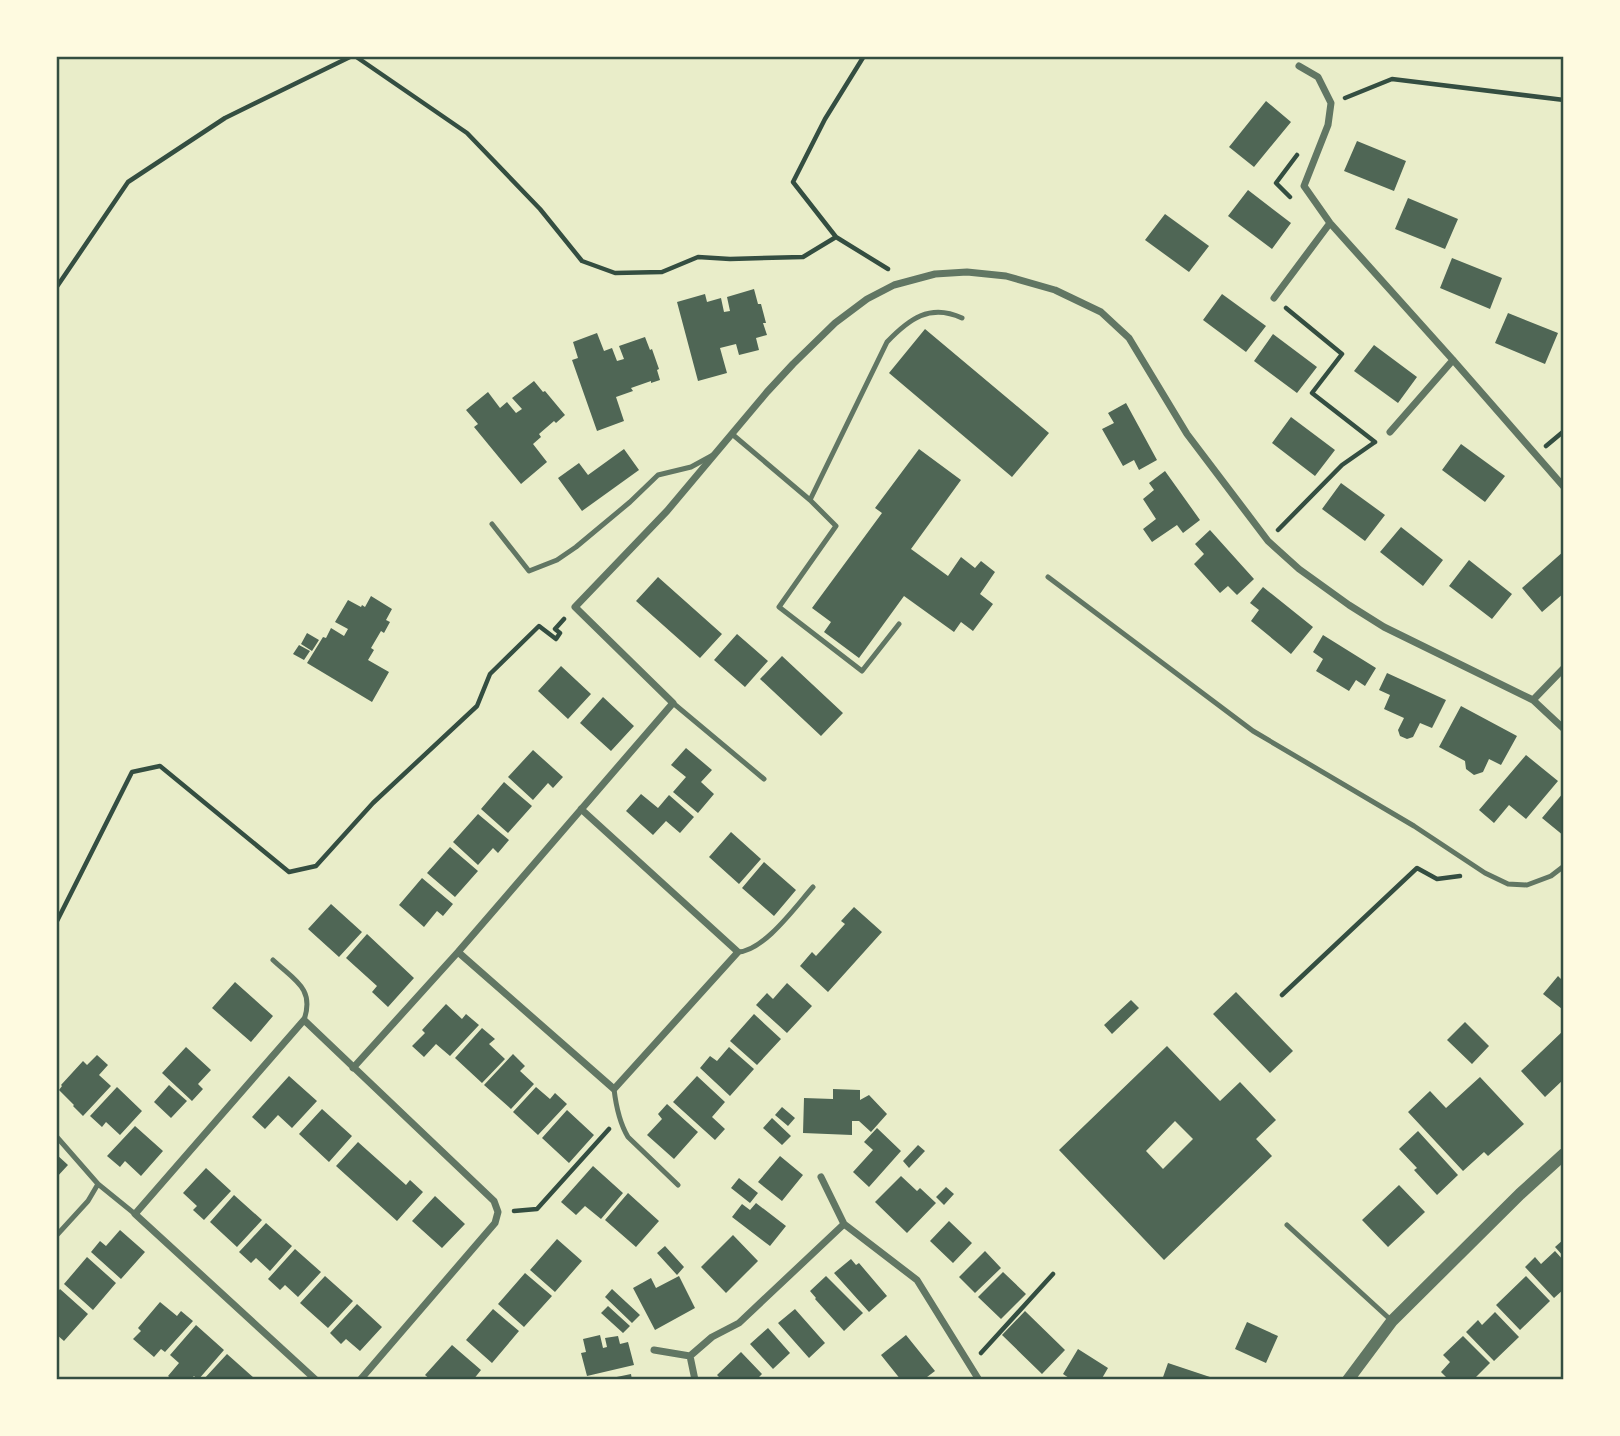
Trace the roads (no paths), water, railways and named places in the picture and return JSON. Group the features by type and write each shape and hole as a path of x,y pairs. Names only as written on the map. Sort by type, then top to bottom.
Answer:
{"street":[{"path":"1299,66 1318,77 1331,103 1328,125 1304,186 1330,223 1564,486"},
{"path":"1274,298 1330,223"},
{"path":"353,1068 458,952 673,703 575,607 667,511 793,364 835,323 867,299 894,285 935,274 967,272 1006,276 1055,290 1101,312 1129,338 1187,434 1268,541 1300,569 1384,628 1533,700 1564,729"},
{"path":"1390,432 1453,360"},
{"path":"1533,700 1564,668"},
{"path":"458,952 614,1089 737,951 581,809"},
{"path":"316,1380 135,1214 304,1020 494,1201 498,1212 495,1223 360,1380"},
{"path":"1348,1380 1392,1321 1564,1154"},
{"path":"821,1177 844,1224 917,1280 979,1380"},
{"path":"690,1356 712,1336 739,1323 844,1224"},
{"path":"654,1350 690,1356"},
{"path":"690,1356 695,1380"}],"lane":[{"path":"810,500 887,342 917,317 934,312 949,312 962,317"},
{"path":"732,434 810,500 836,526 779,607 862,671 899,624"},
{"path":"492,524 529,571 557,560 576,547 658,475 691,467 716,453"},
{"path":"1048,577 1253,731 1414,826 1485,873 1507,884 1527,885 1551,876 1564,866"},
{"path":"673,703 764,779"},
{"path":"737,951 747,951 765,940 813,887"},
{"path":"273,960 305,992 309,1000 304,1020"},
{"path":"614,1089 620,1118 628,1137 678,1185"},
{"path":"56,1136 98,1184 135,1214"},
{"path":"56,1236 88,1201 98,1184"},
{"path":"1287,1225 1392,1321"}]}
